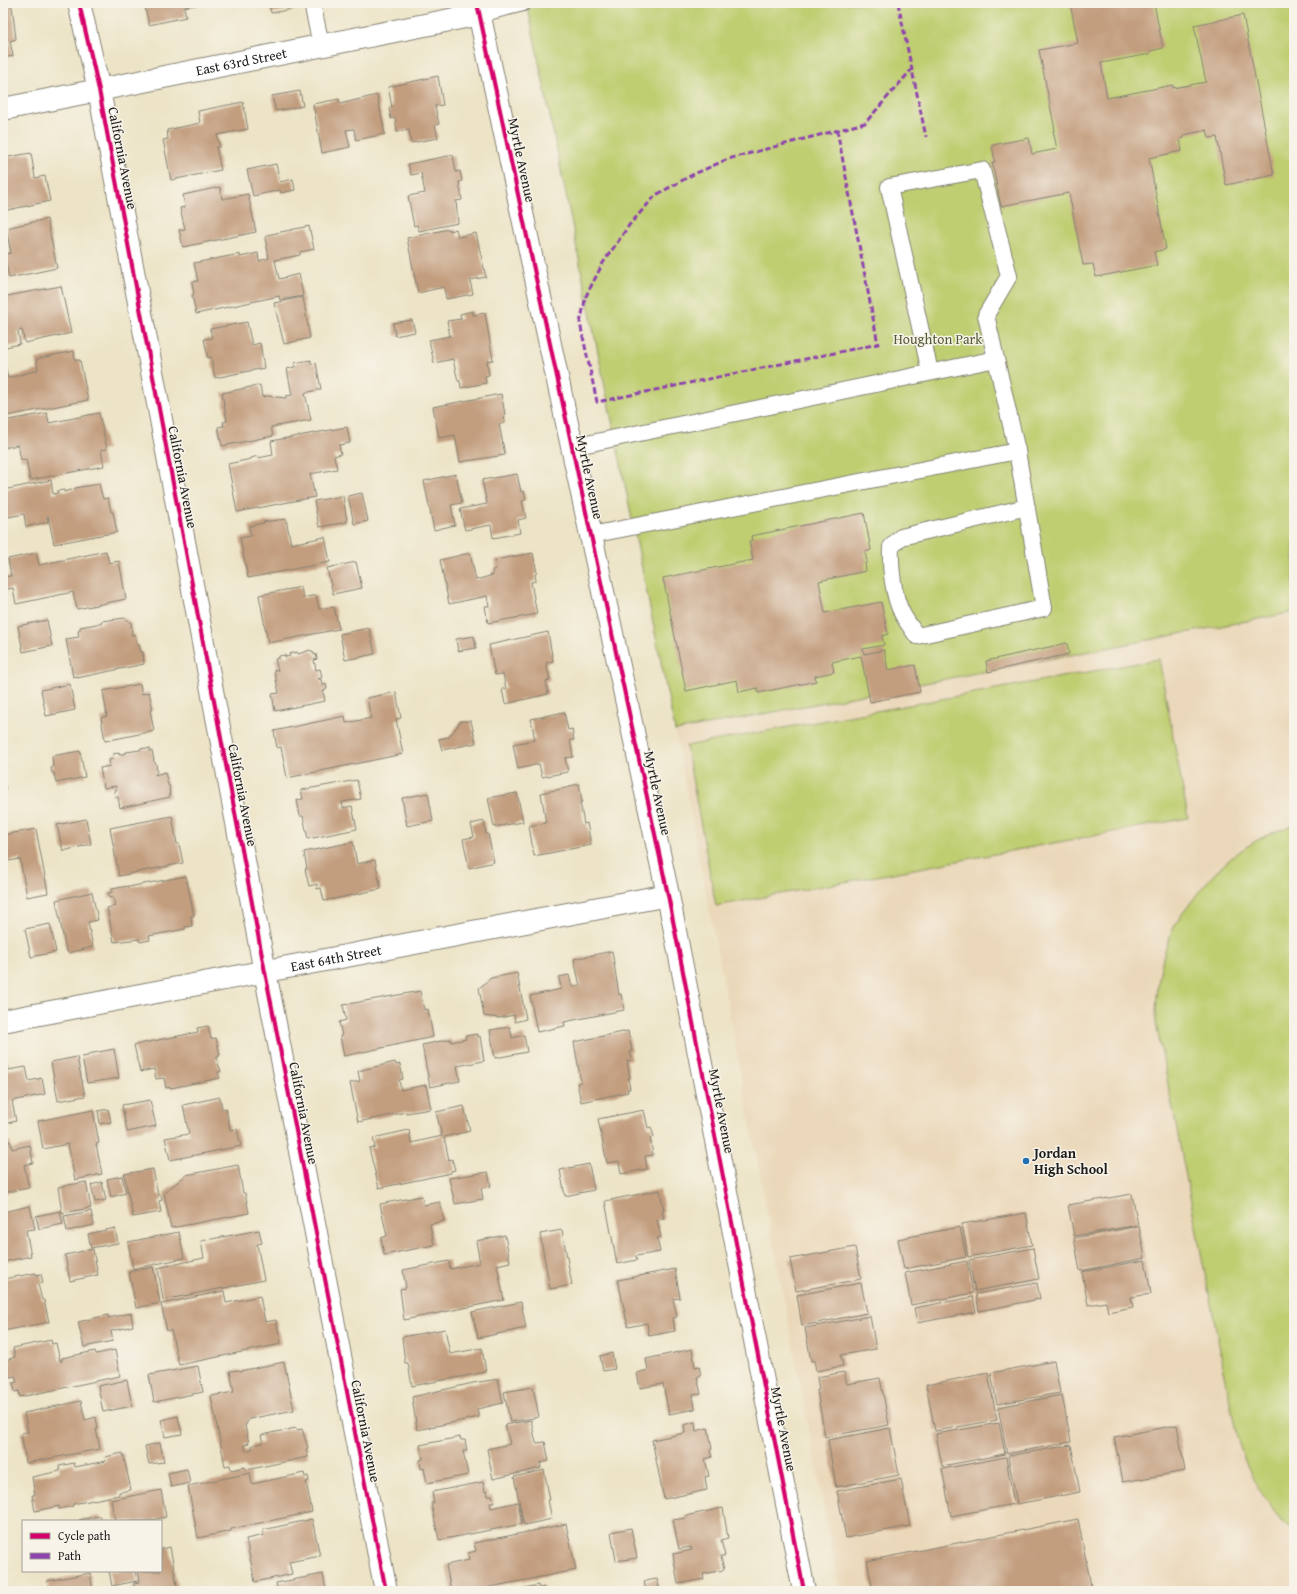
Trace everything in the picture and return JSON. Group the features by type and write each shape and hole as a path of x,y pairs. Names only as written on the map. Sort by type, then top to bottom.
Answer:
{"street":[{"name":"California Avenue","path":"79,3 99,90 265,972 386,1591"},
{"name":"East 63rd Street","path":"3,109 320,46 479,8"},
{"name":"Myrtle Avenue","path":"479,8 668,895 804,1591"},
{"name":"East 64th Street","path":"3,1021 668,895"}],"lane":[{"path":"312,3 320,46"},
{"path":"479,8 523,3"},
{"path":"930,372 889,187 982,170 1009,276 986,315 1017,451 1027,507 1044,608 917,636 902,613 895,589 890,564 891,546 901,537 1027,507"},
{"path":"572,446 996,358"},
{"path":"591,535 1017,451"}],"shaded area":[{"name":"Jordan High School","path":"1294,612 1294,1591 840,1591 675,731"}],"green space":[{"name":"Houghton Park","path":"527,3 1294,3 1294,612 675,731"},
{"path":"1159,659 1188,818 716,906 686,746"},
{"path":"1294,825 1294,1531 1280,1517 1259,1489 1249,1470 1237,1437 1156,1023 1158,990 1163,957 1172,932 1181,916 1211,878 1234,856 1262,838"}],"building":[{"path":"144,3 201,4 184,7 186,17 149,25"},
{"path":"269,3 292,3 293,9 271,13"},
{"path":"1070,3 1154,3 1163,48 1150,51 1150,54 1101,63 1107,98 1173,85 1173,88 1206,82 1194,25 1243,15 1274,175 1226,185 1217,137 1209,138 1207,130 1184,135 1184,138 1180,139 1182,151 1149,158 1166,249 1154,252 1157,265 1096,277 1093,264 1083,265 1069,193 1001,206 992,162 995,162 992,145 1029,138 1032,154 1057,149 1053,130 1055,130 1039,50 1078,43"},
{"path":"12,6 16,39 10,41 13,56 3,58 3,8"},
{"path":"438,76 443,105 435,106 439,124 435,125 438,138 411,143 409,130 397,132 395,118 391,119 389,108 392,107 388,87"},
{"path":"300,91 303,106 276,111 272,96"},
{"path":"377,95 385,134 356,140 354,129 346,130 350,147 322,153 313,104 339,99 340,104"},
{"path":"243,102 248,129 217,135 220,147 216,147 221,170 171,180 163,140 168,139 167,130 200,123 198,111"},
{"path":"31,153 35,178 45,176 50,201 3,211 3,158"},
{"path":"453,155 456,172 460,171 462,181 459,182 462,200 456,201 458,223 419,231 417,225 414,226 408,196 425,193 421,173 411,175 408,164"},
{"path":"276,164 280,182 293,179 295,190 281,193 280,190 253,196 247,170"},
{"path":"220,187 222,199 248,194 256,232 183,247 179,230 185,229 180,208 185,207 183,195"},
{"path":"47,219 57,268 9,278 4,254 11,253 6,228"},
{"path":"309,226 314,249 300,252 300,255 275,260 279,279 299,274 303,296 280,300 279,296 196,314 192,295 194,294 192,282 198,281 194,263 240,254 240,257 258,253 259,261 269,258 265,237 267,237 267,235"},
{"path":"449,229 450,231 456,229 458,237 476,233 486,277 470,280 473,294 446,299 444,287 418,293 407,238"},
{"path":"61,286 71,333 25,343 22,330 18,331 20,344 6,347 3,333 3,305 8,304 7,296"},
{"path":"303,297 310,338 284,344 274,303"},
{"path":"473,311 473,315 485,313 493,360 487,361 489,375 485,376 486,383 461,388 453,359 434,363 429,340 450,336 447,321 461,319 460,314"},
{"path":"412,320 415,332 395,336 393,323"},
{"path":"247,322 252,345 260,343 264,368 215,378 211,357 208,358 204,339 212,338 210,329"},
{"path":"74,351 75,360 80,360 88,400 7,416 7,414 3,415 3,353 8,378 38,370 36,359"},
{"path":"311,360 311,364 316,363 321,389 305,393 311,420 271,427 273,436 222,446 218,427 224,426 223,422 227,421 222,393 260,385 262,397 267,396 286,398 286,396 292,395 287,369 295,367 294,363"},
{"path":"501,394 505,414 505,423 499,424 505,455 460,462 455,435 439,438 433,407"},
{"path":"47,413 49,423 99,413 107,449 101,450 104,466 30,480 26,459 21,460 18,445 3,448 3,421"},
{"path":"347,427 350,443 339,445 341,454 334,456 337,469 310,474 315,497 237,512 228,464 258,456 258,458 273,455 271,441"},
{"path":"456,474 462,503 451,505 455,525 434,530 424,481"},
{"path":"517,474 521,492 524,491 526,500 522,501 526,518 518,520 520,533 493,538 491,525 465,530 460,509 487,504 482,480"},
{"path":"51,480 53,494 58,493 57,491 64,490 64,492 75,488 99,484 103,499 108,498 111,512 113,512 117,532 54,544 48,516 48,522 26,527 24,514 3,518 3,490"},
{"path":"362,493 368,521 354,524 348,496"},
{"path":"343,496 347,522 319,527 314,501"},
{"path":"864,513 871,550 865,552 867,562 865,563 866,571 819,581 825,613 881,602 888,634 882,636 884,645 863,649 864,654 884,650 888,670 915,665 920,692 870,702 861,656 832,662 834,672 815,676 816,681 758,693 758,688 739,692 737,680 686,691 663,578 753,560 749,541 752,540 751,536"},
{"path":"286,519 291,544 325,537 330,562 248,578 240,538 251,536 249,526 264,523 263,522"},
{"path":"106,551 109,563 119,561 126,599 77,609 73,592 16,604 13,588 3,590 3,577 11,576 8,559 36,553 39,565"},
{"path":"470,553 476,580 493,575 492,570 496,569 495,560 533,553 537,573 535,574 536,581 531,582 537,614 488,623 485,606 489,606 487,596 449,604 440,560"},
{"path":"356,562 362,588 333,594 327,568"},
{"path":"301,587 303,598 316,595 319,609 334,607 339,629 268,643 259,595"},
{"path":"125,618 131,623 131,635 135,634 137,645 139,645 141,652 143,652 144,664 77,678 77,676 73,677 66,639 79,637 78,631 80,630 80,627 102,623 101,621"},
{"path":"47,620 52,646 23,652 18,626"},
{"path":"369,628 375,654 345,660 340,634"},
{"path":"548,632 553,661 546,663 550,680 546,681 548,694 505,704 502,689 506,689 503,674 495,675 489,645"},
{"path":"474,636 476,648 458,651 456,639"},
{"path":"1067,643 1069,654 988,672 986,661"},
{"path":"310,650 313,651 314,655 316,654 317,659 314,660 316,670 320,669 322,677 318,679 321,679 322,685 326,684 327,689 323,691 325,701 275,711 272,694 279,693 274,670 278,670 275,659 279,658 279,656 285,655 285,657 290,656 289,654 297,652 298,654"},
{"path":"70,684 75,710 46,716 41,690"},
{"path":"140,684 142,694 149,692 153,710 150,710 154,731 105,741 101,718 107,716 103,691"},
{"path":"396,692 401,718 396,719 403,754 287,778 281,747 277,748 274,731 345,716 346,723 371,718 367,698"},
{"path":"564,712 568,730 572,729 574,740 570,740 573,757 565,758 568,772 542,777 539,764 518,769 513,744 535,740 531,719"},
{"path":"461,721 471,721 476,743 442,750 439,739 449,737"},
{"path":"150,748 150,752 152,751 153,760 156,764 157,771 155,775 165,772 169,785 170,797 120,808 118,797 115,797 114,791 116,791 116,786 104,788 100,768 110,766 109,760 112,759 113,754 119,753 119,755"},
{"path":"80,751 85,777 56,783 54,773 52,773 51,768 53,767 52,756"},
{"path":"357,780 361,799 342,802 343,808 352,806 357,829 308,839 303,816 300,816 297,800 303,799 301,790"},
{"path":"3,784 6,791 3,792"},
{"path":"579,784 582,802 580,802 584,824 587,823 591,845 534,856 529,826 546,823 541,793"},
{"path":"428,793 433,821 407,826 402,798"},
{"path":"517,793 523,822 494,827 488,798"},
{"path":"172,816 177,844 179,844 183,863 119,876 110,828"},
{"path":"86,819 91,844 63,851 57,825"},
{"path":"484,821 494,862 469,868 463,839 474,837 471,824"},
{"path":"36,829 48,893 27,897 20,859 3,862 3,835"},
{"path":"353,842 357,864 375,860 381,889 324,901 321,888 317,889 317,884 309,886 305,869 307,869 304,852"},
{"path":"186,876 194,916 191,916 192,926 185,927 185,929 149,936 150,940 140,942 139,939 114,942 107,908 115,906 113,897 109,898 108,893 112,892 112,889"},
{"path":"92,892 98,920 88,922 93,947 68,953 66,950 56,900"},
{"path":"50,924 56,952 31,957 25,929"},
{"path":"612,951 619,995 621,994 624,1010 564,1022 565,1026 537,1032 530,996 561,989 559,977 569,975 572,987 580,986 574,959"},
{"path":"517,973 526,1019 515,1022 514,1015 499,1018 484,1016 479,988 491,978"},
{"path":"420,991 424,1010 428,1009 433,1037 344,1056 339,1022 346,1020 343,1005"},
{"path":"208,1026 211,1039 216,1038 220,1055 216,1058 221,1071 218,1072 220,1078 166,1088 164,1078 156,1079 154,1069 140,1072 134,1045 198,1032 197,1028"},
{"path":"510,1027 512,1038 524,1035 527,1052 495,1058 490,1030"},
{"path":"628,1031 632,1051 630,1051 632,1060 627,1061 630,1089 627,1089 628,1092 581,1102 577,1083 581,1082 574,1042"},
{"path":"477,1034 478,1037 480,1036 484,1061 457,1066 460,1081 430,1087 422,1045 451,1039 451,1042 466,1039 465,1036"},
{"path":"114,1049 119,1078 87,1083 82,1057 88,1056 88,1054"},
{"path":"5,1057 8,1070 26,1067 29,1081 42,1078 45,1094 12,1101 16,1121 3,1124 3,1058"},
{"path":"77,1057 85,1096 58,1101 51,1062"},
{"path":"395,1062 396,1065 400,1064 403,1079 399,1080 401,1090 426,1085 431,1109 406,1112 358,1122 350,1083 360,1081 358,1071"},
{"path":"220,1097 222,1109 226,1108 230,1130 237,1129 241,1146 170,1160 165,1138 189,1134 183,1105"},
{"path":"150,1100 156,1126 127,1132 122,1105"},
{"path":"464,1106 470,1131 444,1137 449,1160 452,1159 455,1170 451,1171 451,1173 379,1188 369,1148 375,1147 373,1138 409,1130 411,1143 442,1136 436,1112"},
{"path":"108,1109 111,1122 100,1124 98,1111"},
{"path":"93,1110 99,1143 96,1144 102,1174 75,1180 68,1144 43,1149 38,1121"},
{"path":"644,1110 648,1128 651,1127 654,1137 650,1138 653,1155 645,1156 647,1169 621,1174 619,1161 607,1163 598,1119"},
{"path":"10,1141 12,1149 30,1145 33,1163 24,1165 29,1188 3,1193 3,1143"},
{"path":"589,1164 594,1190 565,1196 560,1170"},
{"path":"238,1165 243,1193 245,1193 249,1213 171,1228 164,1193 186,1175"},
{"path":"153,1169 158,1195 161,1195 162,1200 159,1201 161,1212 133,1217 124,1174"},
{"path":"488,1172 491,1186 481,1188 483,1199 455,1204 449,1178"},
{"path":"122,1176 126,1193 111,1197 107,1179"},
{"path":"86,1182 91,1208 62,1213 58,1187"},
{"path":"102,1182 106,1200 95,1202 91,1185"},
{"path":"660,1190 664,1219 657,1220 661,1237 657,1238 660,1252 636,1256 637,1260 617,1264 605,1201"},
{"path":"1132,1194 1138,1225 1074,1236 1068,1205"},
{"path":"422,1196 424,1205 440,1202 444,1221 430,1224 434,1245 384,1255 381,1238 387,1236 380,1204"},
{"path":"30,1206 35,1229 26,1230 31,1256 3,1262 3,1212"},
{"path":"60,1211 63,1224 39,1229 36,1216"},
{"path":"91,1211 94,1225 67,1231 64,1216"},
{"path":"1026,1213 1032,1245 968,1257 962,1224"},
{"path":"1139,1226 1145,1258 1080,1271 1074,1238"},
{"path":"960,1227 966,1257 904,1269 898,1239"},
{"path":"115,1228 118,1243 91,1248 88,1234"},
{"path":"259,1230 262,1243 257,1244 264,1280 163,1300 158,1268 204,1258 201,1241"},
{"path":"562,1230 572,1285 550,1289 540,1234"},
{"path":"179,1232 184,1258 133,1269 128,1242"},
{"path":"505,1235 510,1262 497,1265 504,1300 404,1320 400,1289 406,1288 403,1270 449,1261 450,1269 480,1263 476,1241"},
{"path":"855,1247 861,1279 796,1291 790,1259"},
{"path":"1033,1248 1039,1279 975,1291 969,1260"},
{"path":"93,1249 98,1275 70,1281 65,1255"},
{"path":"1145,1260 1151,1294 1131,1297 1133,1307 1108,1312 1106,1302 1088,1305 1082,1272"},
{"path":"967,1261 973,1293 911,1305 905,1273"},
{"path":"153,1267 160,1303 136,1308 129,1272"},
{"path":"675,1269 680,1298 673,1299 677,1317 673,1318 675,1331 649,1336 647,1323 628,1327 618,1280"},
{"path":"36,1273 36,1275 41,1274 43,1283 38,1284 42,1300 44,1300 49,1322 3,1331 3,1279"},
{"path":"861,1283 867,1313 802,1326 797,1295"},
{"path":"1037,1283 1040,1299 979,1311 976,1294"},
{"path":"224,1291 226,1303 260,1296 265,1322 276,1320 281,1344 179,1365 171,1330 167,1331 161,1304"},
{"path":"973,1297 976,1312 917,1323 914,1308"},
{"path":"521,1302 526,1328 478,1338 472,1312"},
{"path":"131,1313 133,1326 111,1331 113,1341 84,1347 78,1322 108,1315 108,1318"},
{"path":"870,1316 876,1349 841,1355 843,1366 816,1371 814,1360 811,1361 805,1328"},
{"path":"445,1329 450,1354 482,1348 486,1372 412,1386 408,1363 405,1363 402,1337"},
{"path":"51,1340 52,1344 56,1343 60,1361 62,1361 62,1358 95,1351 96,1354 115,1350 120,1376 20,1397 19,1391 15,1392 13,1383 17,1382 15,1376 10,1377 6,1360 15,1357 13,1348"},
{"path":"692,1349 695,1367 699,1366 701,1376 697,1377 701,1394 693,1395 695,1409 669,1414 663,1384 640,1388 637,1373 648,1370 646,1359"},
{"path":"612,1353 615,1369 603,1371 600,1356"},
{"path":"1054,1361 1060,1393 997,1404 991,1373"},
{"path":"284,1362 294,1410 249,1419 245,1426 249,1443 244,1445 246,1451 252,1449 252,1445 263,1443 261,1435 296,1428 297,1430 302,1429 308,1448 306,1449 308,1457 246,1470 245,1467 231,1470 230,1465 225,1466 211,1396 234,1392 230,1371 240,1371"},
{"path":"198,1366 203,1392 154,1402 149,1375"},
{"path":"844,1372 847,1384 880,1378 889,1425 825,1437 817,1390 819,1390 817,1377"},
{"path":"988,1373 997,1420 935,1431 926,1385"},
{"path":"498,1379 503,1403 477,1409 479,1417 417,1430 412,1397 473,1383"},
{"path":"127,1380 132,1406 103,1412 98,1386"},
{"path":"533,1387 539,1417 510,1422 504,1392"},
{"path":"1062,1395 1071,1442 1007,1454 998,1407"},
{"path":"81,1401 85,1420 96,1417 98,1429 96,1429 100,1449 26,1463 21,1433 28,1432 24,1413"},
{"path":"178,1416 182,1434 165,1437 161,1420"},
{"path":"531,1420 536,1443 545,1442 549,1461 540,1463 541,1468 493,1479 487,1449 510,1444 505,1425"},
{"path":"695,1422 696,1431 708,1428 712,1449 710,1450 712,1457 705,1459 709,1476 705,1477 707,1490 664,1499 652,1440 685,1433 684,1425"},
{"path":"999,1423 1005,1454 942,1466 936,1434"},
{"path":"1177,1425 1185,1471 1123,1482 1114,1437"},
{"path":"890,1428 899,1475 836,1487 828,1440"},
{"path":"460,1437 461,1440 465,1440 467,1451 463,1451 468,1475 427,1483 424,1468 421,1469 420,1460 423,1459 420,1445"},
{"path":"160,1443 164,1462 149,1464 145,1446"},
{"path":"1071,1445 1080,1492 1017,1504 1008,1456"},
{"path":"123,1453 131,1490 119,1492 119,1495 73,1504 73,1506 59,1509 59,1506 35,1511 32,1495 35,1495 32,1477 60,1471 59,1466 74,1463 75,1467 106,1461 105,1457"},
{"path":"1006,1457 1014,1504 951,1516 942,1469"},
{"path":"187,1469 190,1483 171,1487 168,1473"},
{"path":"544,1470 552,1519 524,1525 514,1477"},
{"path":"250,1473 252,1484 304,1473 305,1477 308,1476 309,1481 306,1482 312,1512 231,1529 231,1531 198,1538 188,1486"},
{"path":"901,1479 910,1526 846,1538 837,1491"},
{"path":"483,1482 485,1492 487,1491 488,1496 492,1495 494,1502 490,1502 491,1508 518,1502 522,1524 439,1540 431,1503 434,1503 432,1492"},
{"path":"161,1490 166,1517 152,1520 115,1520 111,1500"},
{"path":"723,1508 728,1538 721,1540 725,1556 721,1556 724,1570 703,1574 704,1579 678,1584 673,1554 692,1550 691,1547 679,1549 673,1520"},
{"path":"100,1516 101,1520 79,1520"},
{"path":"312,1519 320,1556 289,1562 292,1574 255,1582 246,1539 264,1535 263,1530"},
{"path":"1078,1519 1092,1591 873,1591 867,1561"},
{"path":"566,1524 576,1570 470,1591 451,1591 446,1565 469,1560 468,1553 476,1551 474,1543"},
{"path":"631,1528 637,1558 616,1561 611,1532"},
{"path":"170,1547 178,1591 131,1591 131,1588 134,1587 134,1583 140,1582 138,1572 162,1572 162,1549"},
{"path":"109,1572 135,1572 137,1581 112,1586"},
{"path":"90,1573 93,1591 49,1591 47,1581"},
{"path":"323,1574 326,1591 278,1591 276,1583"},
{"path":"657,1579 660,1591 646,1591 644,1581"},
{"path":"538,1585 539,1588 544,1587 545,1591 511,1591"},
{"path":"745,1588 745,1591 735,1591 735,1590"}],"marked path":[{"path":"898,3 926,137"},
{"path":"837,130 878,344 597,402 580,323 586,296 603,263 630,224 656,195 692,175 728,159 865,123 912,69"}],"cycle path":[{"path":"79,3 99,90 265,972 386,1591"},
{"path":"477,3 668,895 804,1591"}],"place":[{"name":"Jordan High School","path":"1026,1161"}]}
